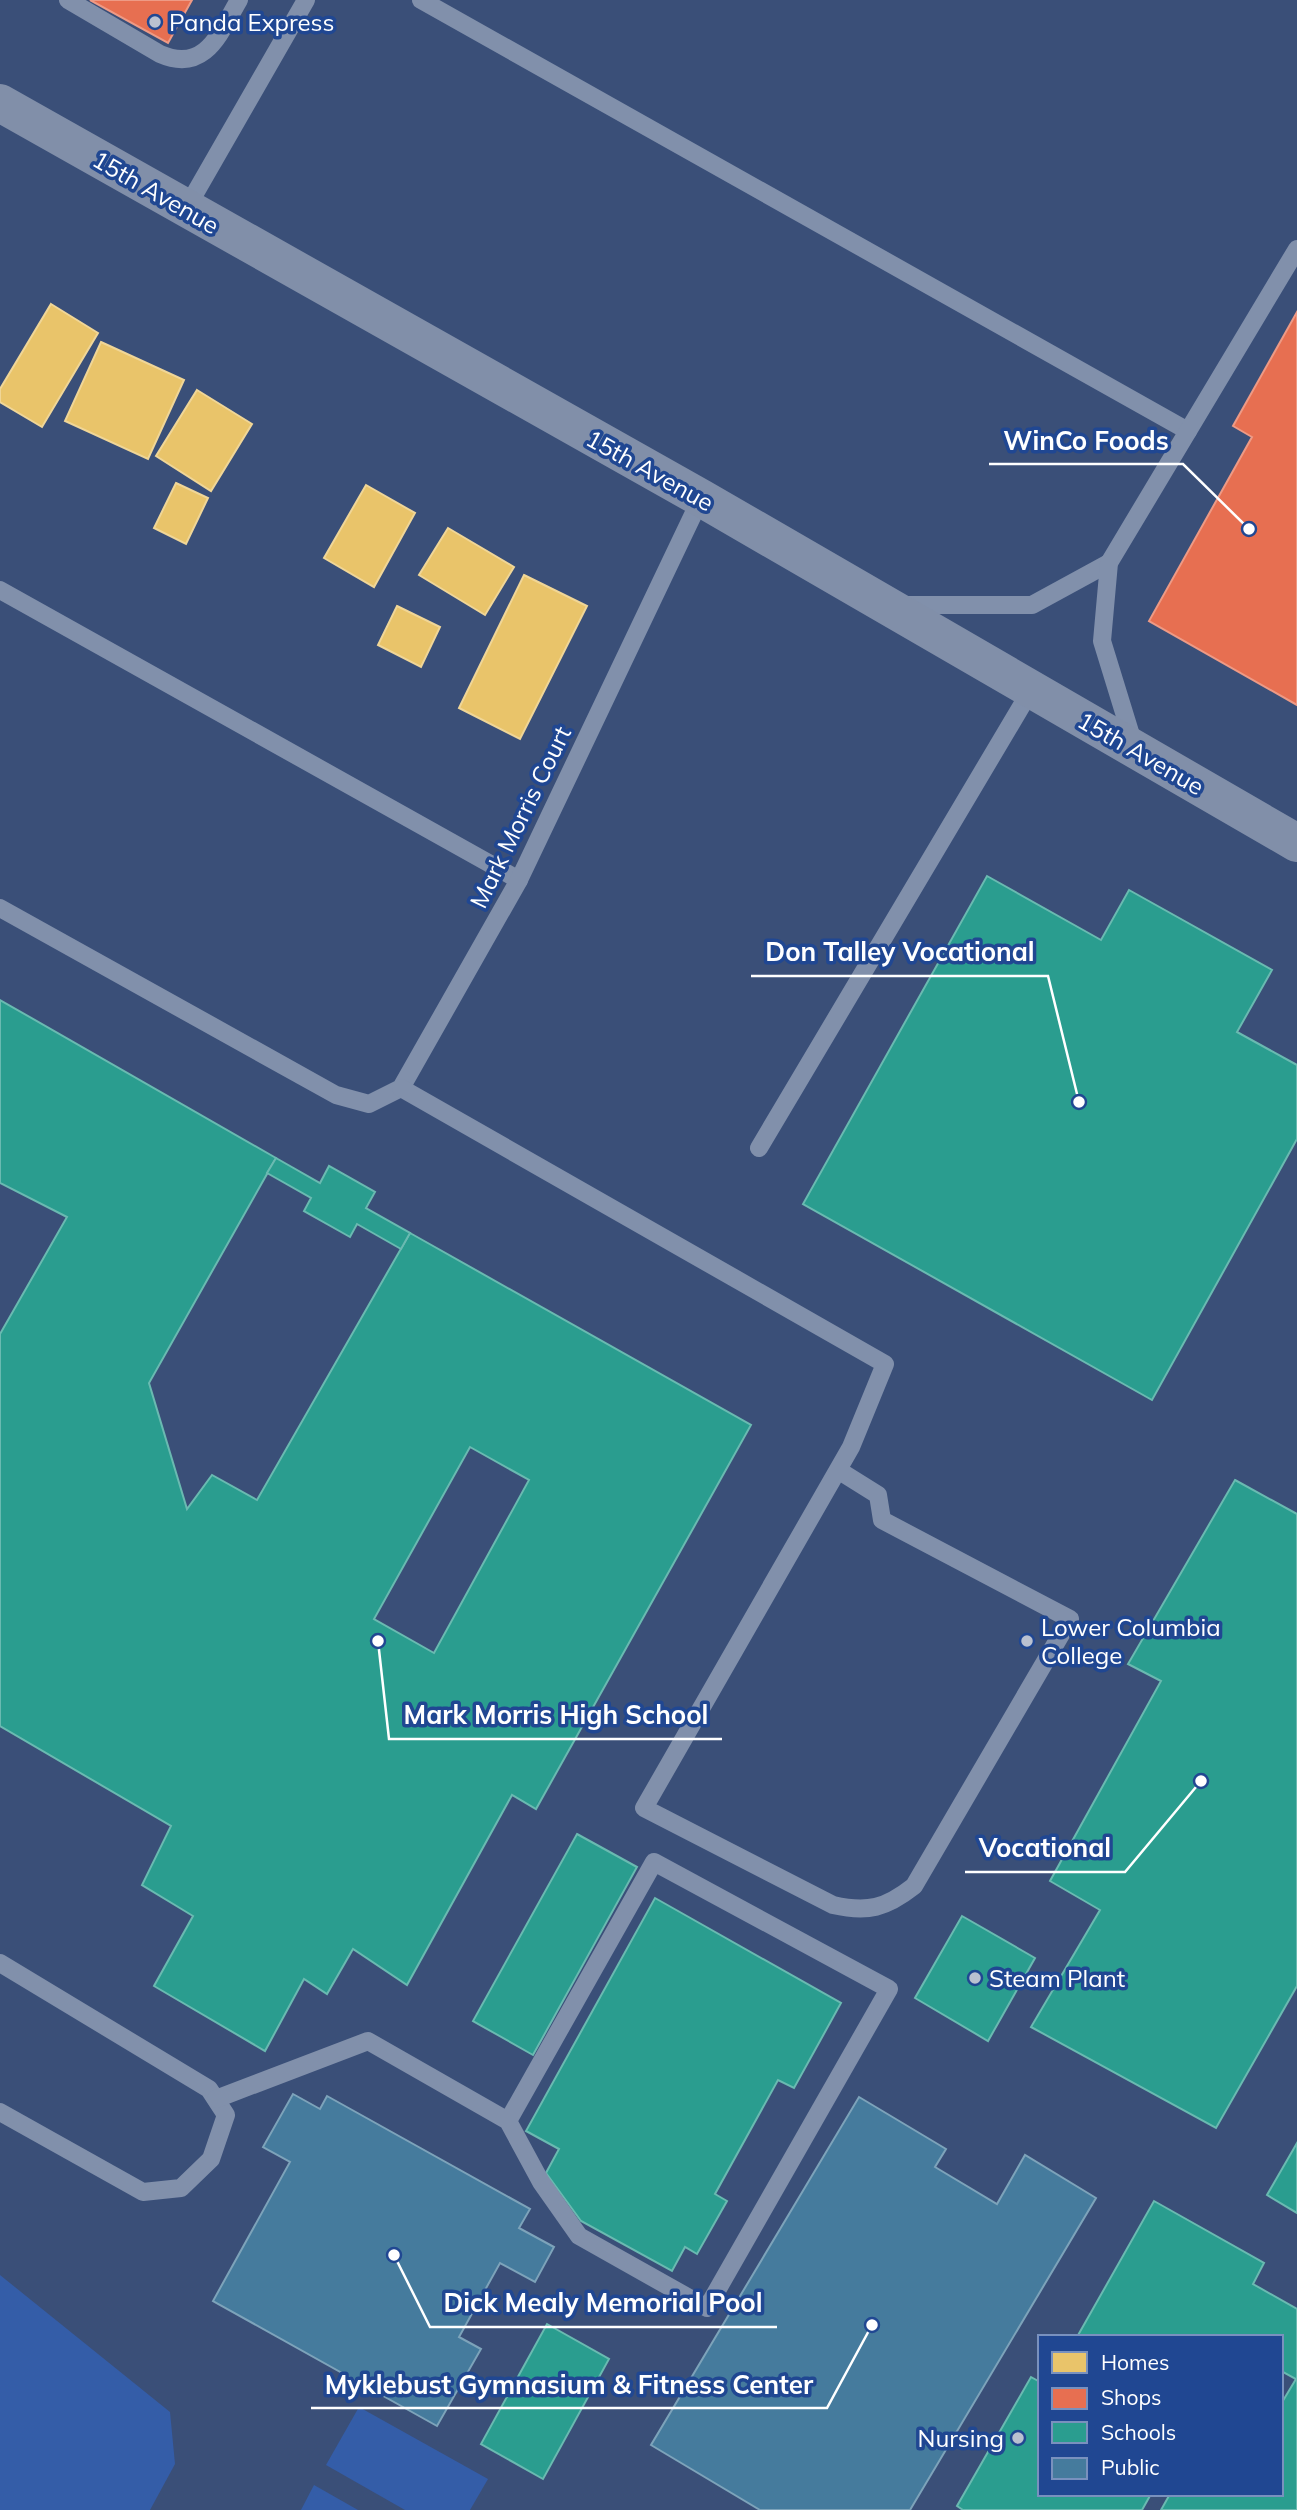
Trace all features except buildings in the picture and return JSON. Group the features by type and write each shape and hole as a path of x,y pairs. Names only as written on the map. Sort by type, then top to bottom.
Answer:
{"main road":[{"name":"15th Avenue","path":"0,103 701,499 1297,843"}],"lane":[{"path":"68,0 160,54 183,60 205,52 214,44 239,0"},
{"path":"186,209 306,0"},
{"path":"421,0 1188,431"},
{"path":"1136,750 1102,641 1109,563 1297,249"},
{"name":"Mark Morris Court","path":"401,1088 520,880 701,499"},
{"path":"886,605 1032,605 1109,563"},
{"path":"0,590 520,880"},
{"path":"759,1148 1031,690"},
{"path":"0,908 337,1095 369,1104 401,1088 885,1364 851,1447 644,1808 833,1906 855,1910 876,1908 897,1899 914,1886 1070,1619 881,1520 878,1494 838,1470"},
{"path":"216,2099 368,2041 508,2121 541,2182 579,2236 707,2308 889,1989 654,1862 508,2121"},
{"path":"0,1963 209,2089 226,2115 211,2159 181,2188 143,2192 0,2112"}],"shaded area":[{"path":"0,2275 170,2412 175,2464 150,2510 0,2510"},
{"path":"359,2407 488,2479 470,2510 405,2510 326,2465"},
{"path":"314,2485 358,2510 301,2510"}],"place":[{"name":"Panda Express","path":"155,22"},
{"name":"WinCo Foods","path":"1249,529"},
{"name":"Don Talley Vocational","path":"1079,1102"},
{"name":"Mark Morris High School","path":"378,1641"},
{"name":"Lower Columbia College","path":"1027,1641"},
{"name":"Vocational","path":"1201,1781"},
{"name":"Steam Plant","path":"975,1978"},
{"name":"Dick Mealy Memorial Pool","path":"394,2255"},
{"name":"Myklebust Gymnasium & Fitness Center","path":"872,2325"},
{"name":"Nursing","path":"1018,2438"}]}
